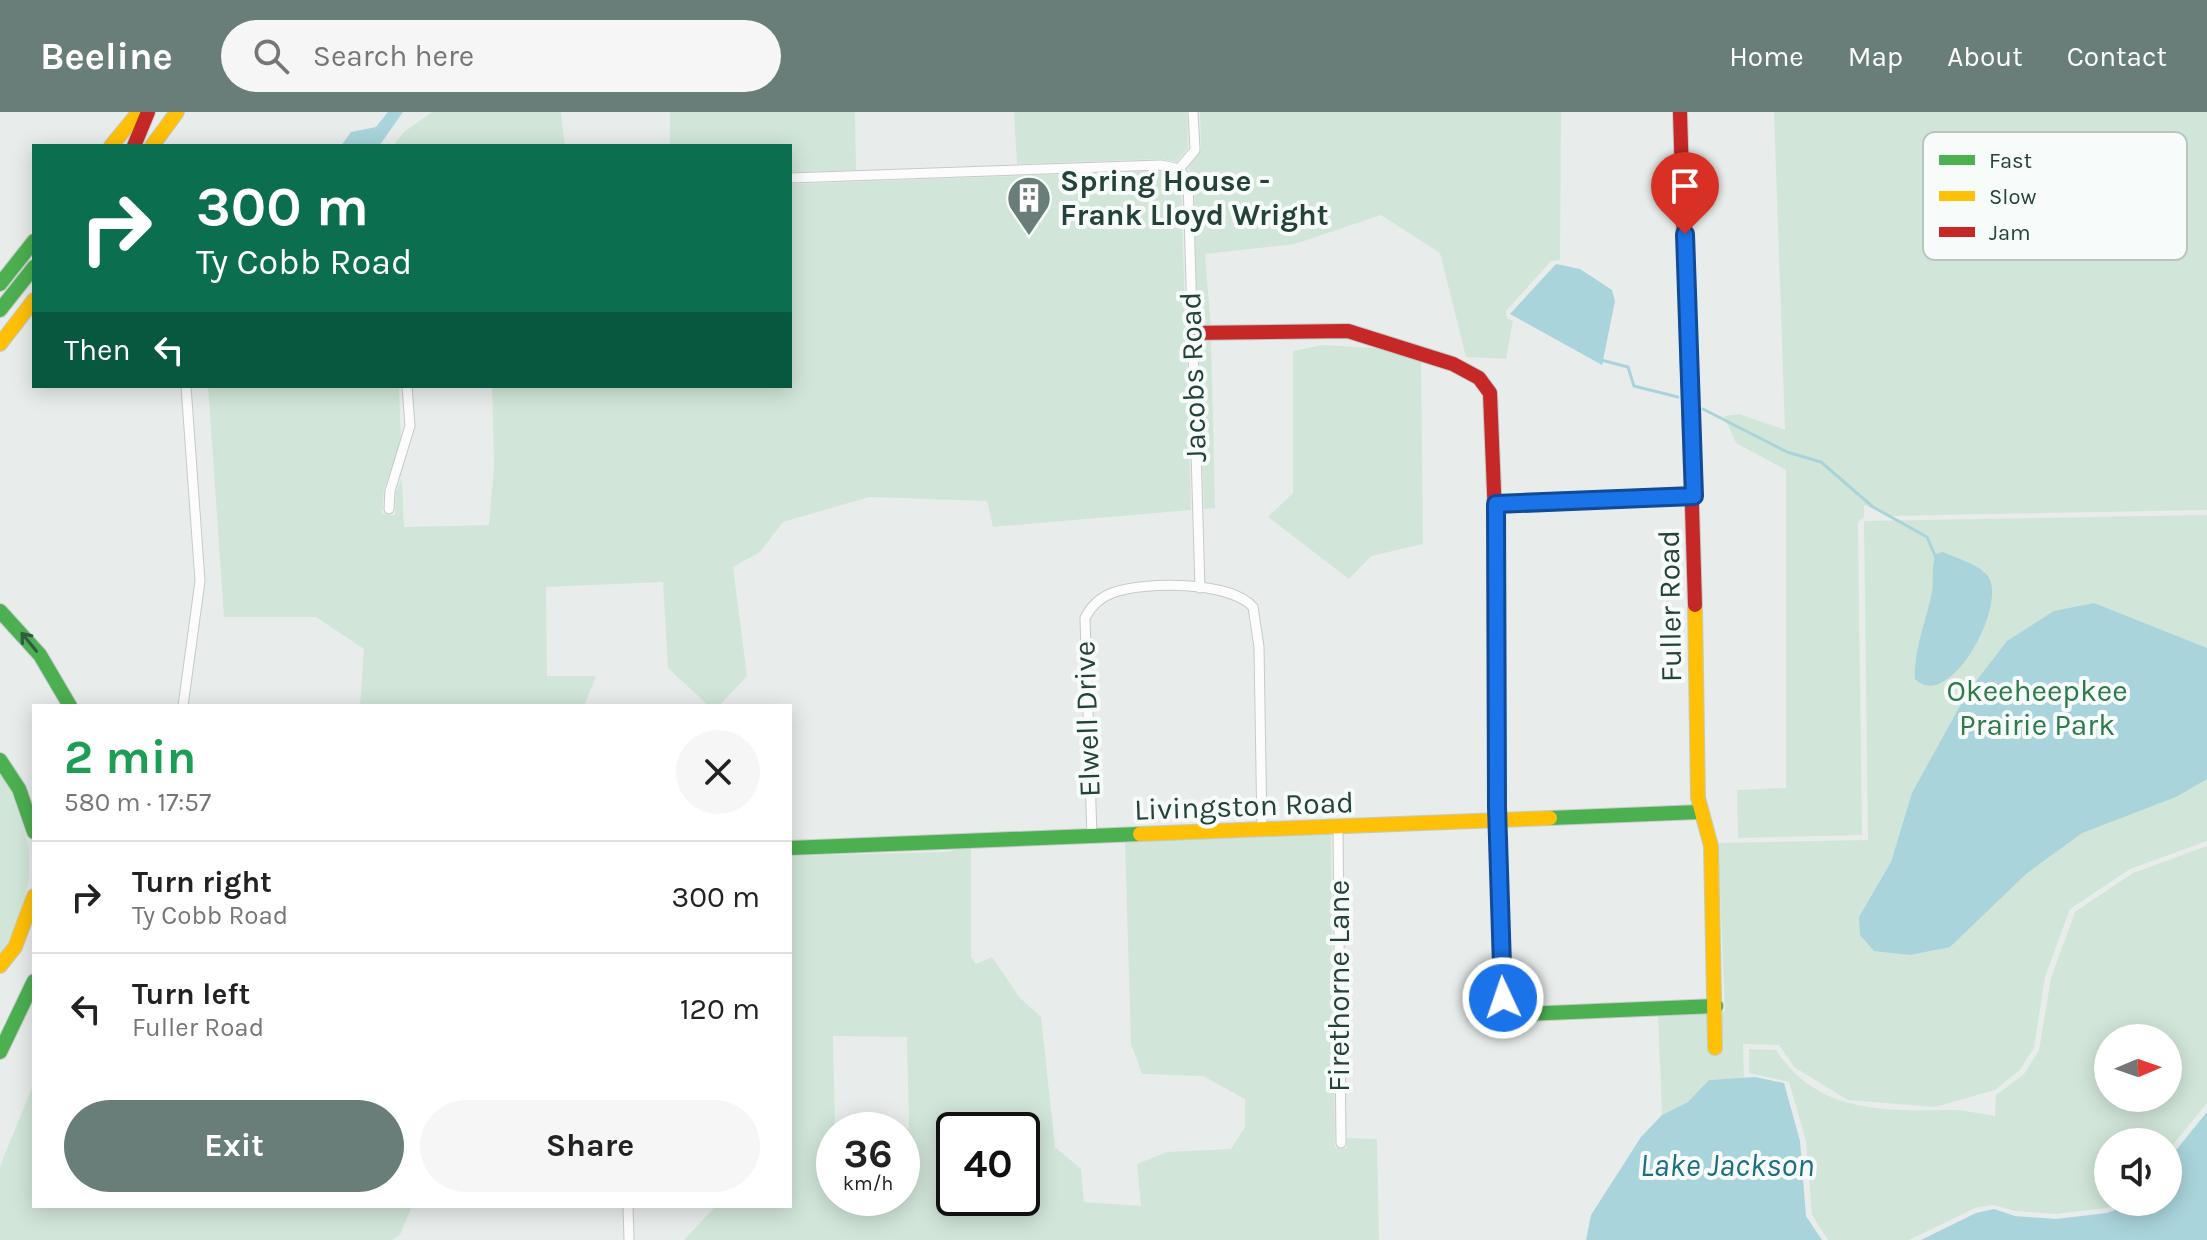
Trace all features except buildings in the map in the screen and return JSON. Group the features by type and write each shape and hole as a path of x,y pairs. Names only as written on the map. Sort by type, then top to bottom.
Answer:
{"main road":[{"path":"113,144 139,112"},
{"path":"135,144 148,112"},
{"path":"153,144 177,112"},
{"name":"Fuller Road","path":"1680,112 1694,496 1700,812 1711,846 1715,1048"},
{"path":"0,284 32,244"},
{"path":"0,310 32,270"},
{"path":"0,344 32,303"},
{"path":"1191,333 1348,331 1470,372 1490,393 1496,504 1501,990 1510,1009 1530,1014 1716,1006"},
{"path":"0,611 26,637 48,666 69,704"},
{"path":"0,760 19,789 32,826"},
{"name":"Livingston Road","path":"792,848 1338,829 1700,812"},
{"path":"0,966 15,947 32,901"},
{"path":"0,1052 32,985"}],"street":[{"path":"792,178 1161,165 1179,169 1195,150 1193,112"},
{"name":"Jacobs Road","path":"1179,169 1188,180 1200,588"},
{"path":"183,704 200,581 186,388"},
{"path":"389,509 390,491 402,461 410,426 407,388"},
{"path":"1496,504 1694,496"},
{"path":"1200,588 1237,594 1248,602 1256,615 1262,831"},
{"name":"Elwell Drive","path":"1092,837 1083,634 1085,618 1094,604 1123,590 1200,588"},
{"name":"Firethorne Lane","path":"1338,829 1341,1143"},
{"path":"628,1208 629,1240"}],"green space":[{"path":"432,112 561,112 565,144 395,144 404,132"},
{"path":"670,112 855,112 856,170 792,173 792,144 670,144"},
{"path":"1014,112 1187,112 1188,148 1177,162 1161,159 1017,164"},
{"path":"1200,112 1561,112 1560,260 1551,261 1506,311 1507,318 1513,321 1506,359 1466,357 1440,253 1381,215 1295,244 1205,254 1211,327 1197,323 1194,180 1188,168 1201,150"},
{"path":"1774,112 2207,112 2207,510 1891,516 1864,505 1864,517 1858,522 1862,835 1738,838 1737,790 1786,788 1786,470 1736,443 1724,416 1739,414 1785,430"},
{"path":"1161,171 1176,174 1181,181 1191,510 993,527 987,501 869,497 783,522 760,552 733,567 747,676 721,704 707,704 668,668 663,582 546,587 547,676 596,676 585,704 360,704 364,649 316,617 224,617 208,388 399,388 401,443 384,489 382,514 395,515 396,492 402,478 404,527 489,525 494,466 492,388 792,388 792,184"},
{"path":"1211,338 1215,508 1204,509 1197,339"},
{"path":"1323,345 1390,349 1421,359 1423,544 1371,556 1349,579 1268,517 1293,493 1293,351"},
{"name":"Okeeheepkee Prairie Park","path":"2207,515 2207,841 2130,869 2070,909 2045,977 2034,1048 2020,1070 1995,1090 1935,1107 1848,1100 1794,1067 1779,1045 1743,1044 1744,1078 1709,1080 1688,1102 1662,1115 1658,1014 1725,1011 1718,843 1868,840 1864,521"},
{"path":"0,772 25,832 29,869 23,903 0,958"},
{"path":"1331,834 1335,1148 1347,1148 1347,1138 1377,1139 1379,1240 684,1240 714,1208 792,1208 792,856 945,852 971,847 971,957 976,964 992,957 1020,998 1041,1017 1055,1147 1081,1169 1084,1202 1141,1206 1137,1164 1167,1152 1231,1149 1245,1127 1245,1099 1203,1076 1142,1074 1131,1044 1125,842"},
{"path":"2207,846 2207,1103 2182,1134 2182,1128 2094,1128 2094,1209 2056,1214 2016,1211 1993,1205 1975,1208 1909,1240 1828,1240 1812,1215 1806,1141 1789,1082 1749,1073 1749,1049 1776,1050 1792,1070 1811,1086 1852,1104 1897,1110 1958,1110 1995,1116 1996,1095 2024,1074 2039,1050 2051,978 2075,912 2133,873"},
{"path":"32,1088 32,1208 411,1208 400,1235 391,1240 0,1240 0,1166"}],"water":[{"path":"388,112 403,112 380,144 342,144 351,132 376,127"},
{"path":"1556,264 1580,269 1612,290 1615,301 1602,365 1510,314"},
{"path":"1943,552 1983,571 1992,588 1984,629 1973,650 1944,681 1929,686 1915,679 1915,668 1932,592 1934,559 1936,554"},
{"path":"2094,603 2207,648 2207,779 2176,797 2082,833 2026,874 1950,947 1910,955 1874,951 1860,935 1859,917 1891,862 1912,793 1967,693 2007,641 2054,611"},
{"name":"Lake Jackson","path":"1755,1077 1784,1083 1800,1141 1806,1216 1822,1240 1586,1240 1591,1215 1641,1137 1662,1115 1688,1102 1709,1080"},
{"path":"2207,1112 2207,1240 1921,1240 1976,1213 1994,1209 2015,1216 2056,1219 2094,1215 2182,1216 2182,1143"}],"waterway":[{"path":"1601,360 1628,367 1634,386 1678,397"},
{"path":"1703,409 1787,452 1821,462 1873,507 1927,537 1936,558"}],"traffic: fast":[{"path":"0,284 32,244"},
{"path":"0,310 32,270"},
{"path":"0,611 40,655 69,704"},
{"path":"1497,739 1503,998 1510,1009 1524,1014 1716,1006"},
{"path":"0,760 19,789 32,826"},
{"path":"1550,818 1700,812"},
{"path":"792,848 1140,834"},
{"path":"0,1052 32,985"}],"traffic: slow":[{"path":"113,144 139,112"},
{"path":"153,144 177,112"},
{"path":"0,344 32,303"},
{"path":"1695,605 1698,798 1711,846 1715,1048"},
{"path":"1140,834 1550,818"},
{"path":"0,966 15,947 32,901"}],"traffic: jam":[{"path":"135,144 148,112"},
{"path":"1680,112 1695,605"},
{"path":"1191,333 1348,331 1453,364 1479,378 1490,393 1498,590 1497,739"}],"place":[{"name":"Spring House - Frank Lloyd Wright","path":"1029,237"}],"route":[{"path":"1503,998 1497,807 1496,504 1694,496 1685,234"}]}
